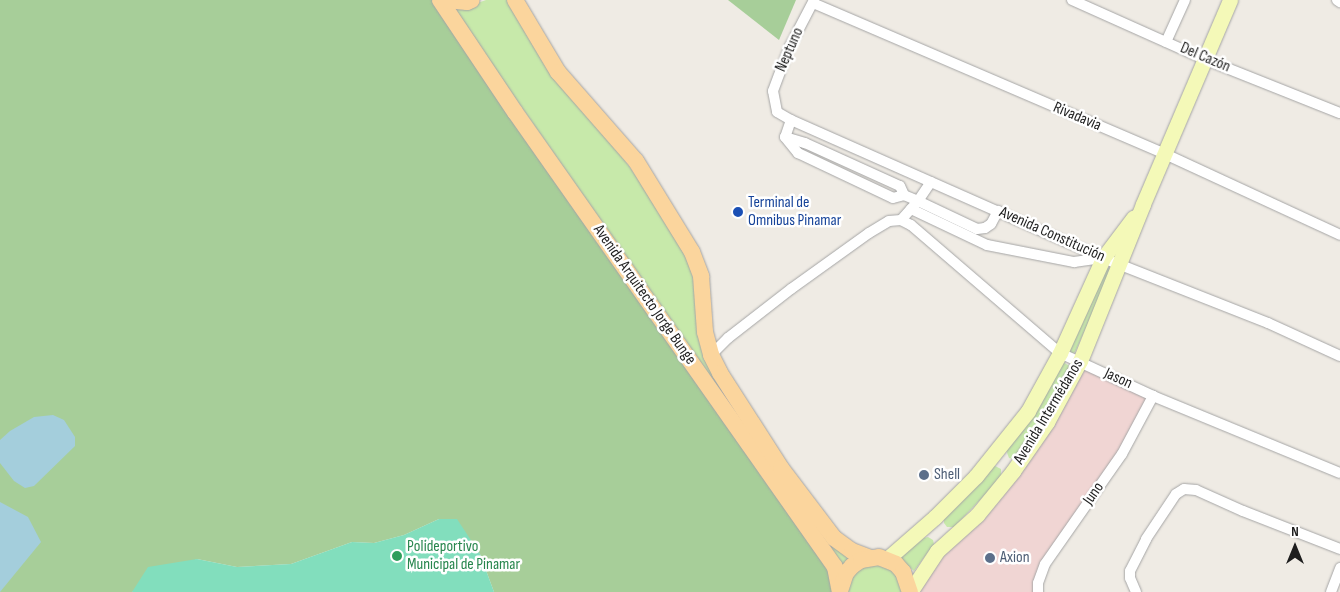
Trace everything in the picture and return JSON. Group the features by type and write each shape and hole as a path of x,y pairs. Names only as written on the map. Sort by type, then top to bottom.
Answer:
{"main road":[{"name":"Avenida Arquitecto Jorge Bunge","path":"440,0 515,112 835,567 840,592"},
{"path":"447,0 467,2 472,0"},
{"name":"Avenida Arquitecto Jorge Bunge","path":"515,0 558,72 636,161 692,252 702,276 705,332 711,355 720,373 781,468 834,538 852,551 896,564 903,572 910,592"},
{"name":"Avenida Intermédanos","path":"910,592 937,551 977,515 1013,471 1047,422 1080,361 1120,266 1143,204 1230,0"},
{"name":"Avenida Intermédanos","path":"878,558 927,524 976,476 1028,410 1060,353 1103,258 1143,204"},
{"path":"994,455 1013,471"},
{"path":"927,524 947,542"},
{"path":"840,592 846,573 852,566 878,558"}],"street":[{"path":"1166,42 1185,0"},
{"path":"1336,0 1340,2"},
{"name":"Neptuno","path":"773,102 773,91 789,48 813,1"},
{"name":"Rivadavia","path":"813,1 1165,154 1340,235"},
{"name":"Del Cazón","path":"1076,1 1204,59 1340,113"},
{"name":"Avenida Constitución","path":"773,102 777,112 791,120 1120,266 1268,323 1340,356"},
{"path":"791,120 784,137 798,153 893,198 904,195 976,229 985,228 991,224 998,212"},
{"path":"711,355 728,338 783,295 869,233 889,221 901,220 911,210 931,182"},
{"path":"911,210 987,245 1074,262 1103,258"},
{"name":"Jason","path":"901,220 911,225 1060,353 1153,396 1340,473"},
{"name":"Juno","path":"1038,592 1038,583 1045,564 1122,454 1153,396"},
{"path":"1136,592 1130,578 1130,571 1146,538 1176,494 1184,489 1196,490 1243,512 1340,550"},
{"path":"1331,592 1340,568"}],"shaded area":[{"path":"1080,361 1153,396 1122,454 1045,564 1038,592 910,592 1013,471"}],"green space":[{"path":"0,0 440,0 835,567 836,592 494,592 480,554 439,519 404,535 374,543 352,542 291,564 237,567 197,559 132,592 0,592"},
{"path":"486,0 507,0 634,173 681,247 692,272 707,360 858,557 843,569 452,7 472,5"},
{"path":"728,0 796,0 779,40"},
{"path":"1106,267 1111,269 1111,273 1075,352 1072,354 1069,351"},
{"path":"1063,362 1071,367 1046,415 1013,459 1009,458 1006,450"},
{"path":"993,465 1001,469 1001,478 954,527 947,527 944,523 944,518"},
{"name":"Polideportivo Municipal de Pinamar","path":"439,519 457,519 480,554 494,592 132,592 148,567 197,559 237,567 291,564 352,542 374,543 404,535"},
{"path":"928,537 933,540 934,544 914,571 899,558 924,538"},
{"path":"872,562 896,572 903,592 846,592 849,576"}],"water":[{"path":"53,415 64,420 75,437 75,446 34,486 25,488 14,481 0,463 0,440 10,431 34,417"},
{"path":"0,502 28,517 41,542 0,592"}],"place":[{"name":"Terminal de Omnibus Pinamar","path":"738,212"},
{"name":"Shell","path":"924,475"},
{"name":"Polideportivo Municipal de Pinamar","path":"397,556"},
{"name":"Axion","path":"990,558"}]}
